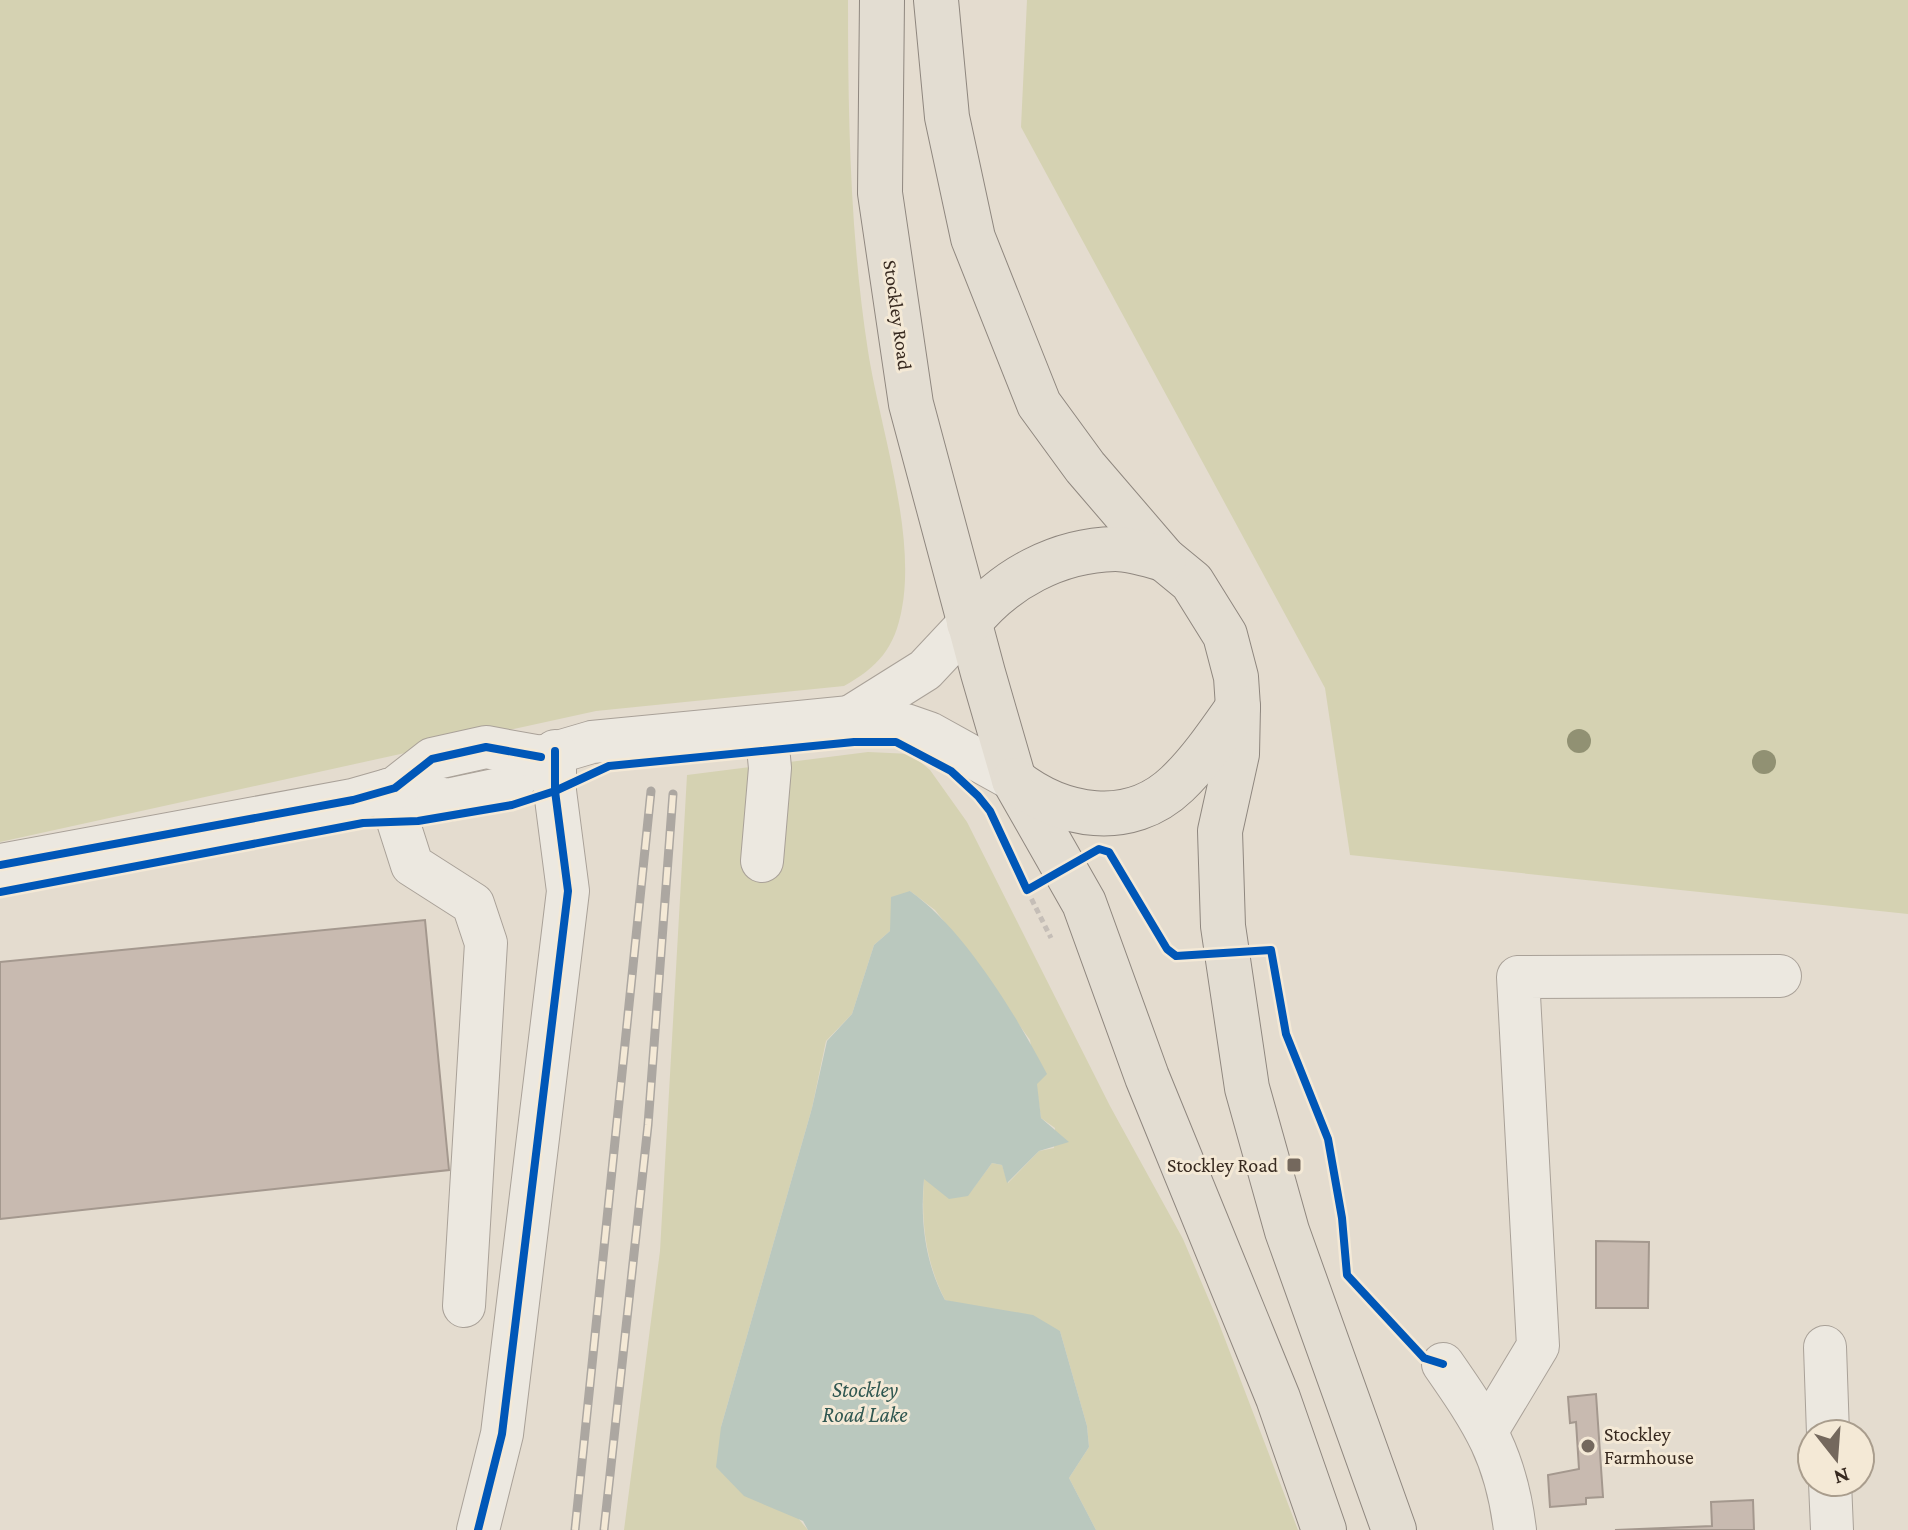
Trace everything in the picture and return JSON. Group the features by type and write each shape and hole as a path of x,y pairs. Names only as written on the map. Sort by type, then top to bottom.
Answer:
{"main road":[{"name":"Stockley Road","path":"882,0 880,193 911,404 1014,780 1084,903 1147,1077 1278,1398 1324,1530"},
{"path":"936,0 947,117 973,238 992,293 1039,404 1085,467 1164,559 1192,582 1225,635 1236,677 1238,707 1237,754 1220,831 1226,955 1247,1088 1287,1231 1394,1530"},
{"path":"969,623 983,606 1030,571 1070,556 1119,549 1164,559"},
{"path":"1014,780 1034,796 1079,812 1101,816 1139,808 1174,787 1238,707"}],"street":[{"path":"850,717 925,670 969,623"},
{"path":"0,865 353,800 392,789 447,800 504,788 548,754 592,742 850,717 906,725 929,733 1014,780"},
{"path":"762,861 770,768 766,726"},
{"path":"478,1530 502,1434 568,891 548,754"},
{"path":"392,789 412,865 473,904 486,943 464,1306"},
{"path":"1488,1429 1538,1346 1518,977 1780,976"},
{"path":"1825,1347 1827,1418"},
{"path":"1443,1364 1488,1429 1510,1494 1515,1530"},
{"path":"1831,1498 1832,1530"}],"path":[{"path":"1023,883 1027,890 1064,868"}],"shaded area":[{"path":"0,0 848,0 850,132 857,264 868,351 895,480 904,547 902,608 895,634 883,655 844,686 596,711 0,842"},
{"path":"1027,0 1908,0 1908,914 1350,855 1325,688 1021,127"},
{"path":"868,752 911,754 930,770 967,822 1110,1106 1183,1239 1218,1321 1298,1530 1096,1530 1069,1478 1089,1447 1087,1426 1060,1331 945,1300 926,1240 924,1178 972,1190 992,1163 1002,1165 1008,1183 1039,1151 1054,1148 1055,1128 1041,1118 1030,1040 935,910 910,891 890,931 874,945 852,1014 826,1041 812,1108 721,1427 808,1530 624,1530 660,1251 687,775"}],"water":[{"name":"Stockley Road Lake","path":"910,891 950,928 1005,1000 1047,1074 1037,1084 1041,1118 1069,1142 1039,1151 1007,1183 1002,1165 992,1163 968,1196 949,1199 924,1179 924,1226 933,1271 945,1300 1033,1315 1060,1331 1087,1426 1089,1447 1069,1478 1096,1530 808,1530 803,1521 744,1496 716,1467 721,1427 812,1108 827,1041 852,1014 874,945 890,931 891,897"}],"building":[{"path":"425,920 449,1170 0,1219 0,962"},
{"path":"1596,1241 1649,1242 1648,1308 1596,1308"},
{"name":"Stockley Farmhouse","path":"1596,1394 1603,1497 1586,1498 1586,1504 1550,1507 1548,1475 1579,1469 1576,1422 1570,1423 1568,1397"},
{"path":"1753,1500 1754,1530 1615,1530 1712,1526 1711,1502"}],"railway":[{"path":"575,1530 651,791"},
{"path":"604,1530 648,1125 673,794"}],"cycle path":[{"path":"0,892 363,823 418,821 512,805 555,791 609,766 854,742 896,742 951,771 978,796 990,811 1027,890 1099,849 1109,852 1167,949 1176,956 1271,950 1286,1034 1328,1139 1342,1218 1347,1275 1424,1358 1443,1364"},
{"path":"0,865 353,800 395,788 432,759 486,747 541,757"},
{"path":"478,1530 502,1434 568,891 555,791 555,751"}],"place":[{"name":"Stockley Road","path":"1294,1165"},
{"name":"Stockley Farmhouse","path":"1588,1446"}]}
